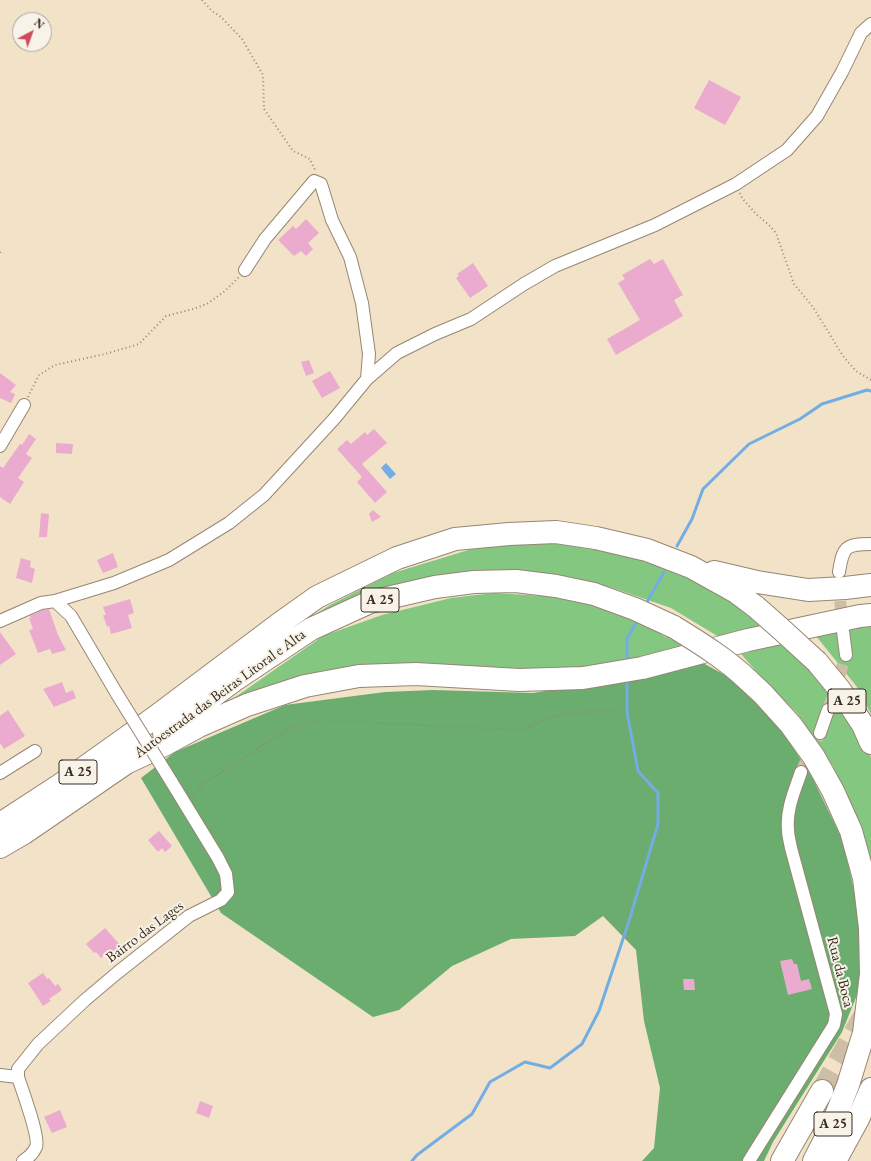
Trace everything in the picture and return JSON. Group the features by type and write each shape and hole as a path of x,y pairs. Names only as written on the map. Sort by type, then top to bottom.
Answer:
{"highway":[{"name":"Autoestrada das Beiras Litoral e Alta","path":"0,824 60,785 154,718 279,624 318,598 397,558 455,539 509,534 556,532 596,538 647,550 691,567 736,592 756,607 817,662 840,690 863,725 871,743"},
{"path":"691,567 757,582 808,590 871,585"},
{"name":"Autoestrada das Beiras Litoral e Alta","path":"0,847 24,833 126,763 236,679 311,629 370,602 435,587 474,582 516,581 556,586 594,594 635,609 674,627 703,644 735,668 763,694 791,725 814,757 833,792 851,831 865,885 870,928 871,974 864,1033 848,1085 831,1128 814,1161"},
{"path":"126,763 199,726 247,705 305,686 359,676 416,674 519,680 583,678 642,668 755,638 871,615"},
{"name":"A 25","path":"835,1161 858,1119 871,1089"},
{"path":"782,1161 822,1091"},
{"path":"858,1119 871,1101"}],"street":[{"path":"0,621 41,602 55,601 114,583 169,560 229,523 264,494 334,419 367,379 397,352 471,319 554,266 655,225 736,184 787,150 817,116 842,72 862,32 871,24"},
{"path":"245,270 265,239 314,181 321,184 332,220 350,258 362,303 369,354 367,379"},
{"path":"0,446 24,405"},
{"path":"838,572 844,550 850,546 871,544"},
{"name":"Bairro das Lages","path":"18,1077 18,1069 38,1044 85,1000 188,916 221,900 228,892 226,874 218,858 71,616 55,601"},
{"path":"843,631 846,655"},
{"path":"820,733 828,710"},
{"path":"0,773 35,751"},
{"name":"Rua da Boca","path":"749,1161 834,1025 836,1014 791,848 788,829 788,812 802,772"},
{"path":"0,1075 18,1077 36,1133 37,1146 32,1155 23,1161"}],"path":[{"path":"202,0 212,11 221,16 242,39 262,75 264,109 293,151 310,159 321,184"},
{"path":"736,184 742,198 756,214 776,232 794,284 813,307 843,356 856,371 871,380"},
{"path":"24,405 39,375 55,365 105,354 139,344 166,316 207,304 225,291 245,270"},
{"path":"185,805 203,784 290,728 319,720 520,730 560,714 615,710"}],"green space":[{"path":"551,539 603,546 682,570 768,626 719,637 671,608 610,587 543,574 477,575 289,631 330,605 393,573 475,548"},
{"path":"494,593 545,596 584,603 632,617 664,636 690,648 574,672 437,666 211,714 323,636 382,615 451,598"},
{"path":"871,625 871,714 857,687 816,636"},
{"path":"786,643 842,701 867,745 871,758 871,869 856,816 833,766 797,713 763,679 741,654"},
{"path":"703,663 732,679 779,726 812,777 843,841 862,926 861,985 842,1032 773,1142 764,1161 642,1161 654,1148 660,1088 644,1021 636,950 603,916 575,936 511,939 452,966 399,1010 373,1017 221,913 141,778 175,752 285,705 385,692 433,690 533,693"}],"water":[{"path":"386,463 396,474 390,479 381,468"}],"building":[{"path":"709,80 741,97 725,125 694,108"},
{"path":"306,219 319,233 308,243 313,249 306,256 301,251 294,256 278,240 293,226 296,229"},
{"path":"650,259 654,264 663,259 683,295 674,300 683,316 616,355 607,339 640,320 618,283 625,279 622,275"},
{"path":"473,263 488,286 470,298 456,278 459,276 457,274"},
{"path":"309,360 314,373 306,376 301,362"},
{"path":"330,371 340,388 322,398 312,381"},
{"path":"0,373 16,385 10,392 15,394 11,403 0,398"},
{"path":"374,429 387,443 362,464 387,492 375,503 357,482 362,477 337,449 347,440 351,444 365,432 367,435"},
{"path":"29,434 36,439 26,454 32,458 18,478 24,482 10,504 0,497 0,466 3,468"},
{"path":"56,443 73,444 72,454 56,453"},
{"path":"373,510 381,517 372,522 369,514"},
{"path":"41,513 49,514 47,537 39,537"},
{"path":"113,553 118,567 103,573 97,560"},
{"path":"21,558 31,561 30,567 35,569 32,583 16,578"},
{"path":"130,599 134,613 128,615 132,628 111,634 109,626 107,627 103,615 106,615 103,607"},
{"path":"49,609 58,635 66,650 52,654 50,649 38,653 29,630 33,629 29,618 31,618 30,616 43,610"},
{"path":"0,632 16,654 0,665"},
{"path":"62,682 66,693 73,690 76,698 54,707 43,689"},
{"path":"8,710 25,736 4,749 0,743 0,716"},
{"path":"159,831 172,846 165,852 162,848 158,852 148,840"},
{"path":"105,928 121,946 109,956 107,953 101,958 86,944"},
{"path":"792,959 794,964 797,964 801,981 809,979 812,989 788,995 780,961"},
{"path":"43,973 55,986 58,984 62,990 49,999 51,1001 43,1006 28,983"},
{"path":"683,979 694,979 695,990 684,990"},
{"path":"200,1101 213,1106 209,1118 196,1113"},
{"path":"60,1110 67,1127 52,1133 44,1117"}],"waterway":[{"path":"677,546 692,519 703,489 749,444 800,419 822,404 867,390 871,391"},
{"path":"647,602 664,572"},
{"path":"627,659 627,639 637,621"},
{"path":"412,1161 417,1155 472,1114 490,1082 525,1062 550,1068 582,1044 599,1011 629,921 658,824 658,793 638,771 627,712 627,681"}],"tunnel":[{"path":"839,583 842,625"},
{"path":"828,710 846,655"},
{"path":"801,772 820,733"},
{"path":"822,1091 864,1016"}]}
